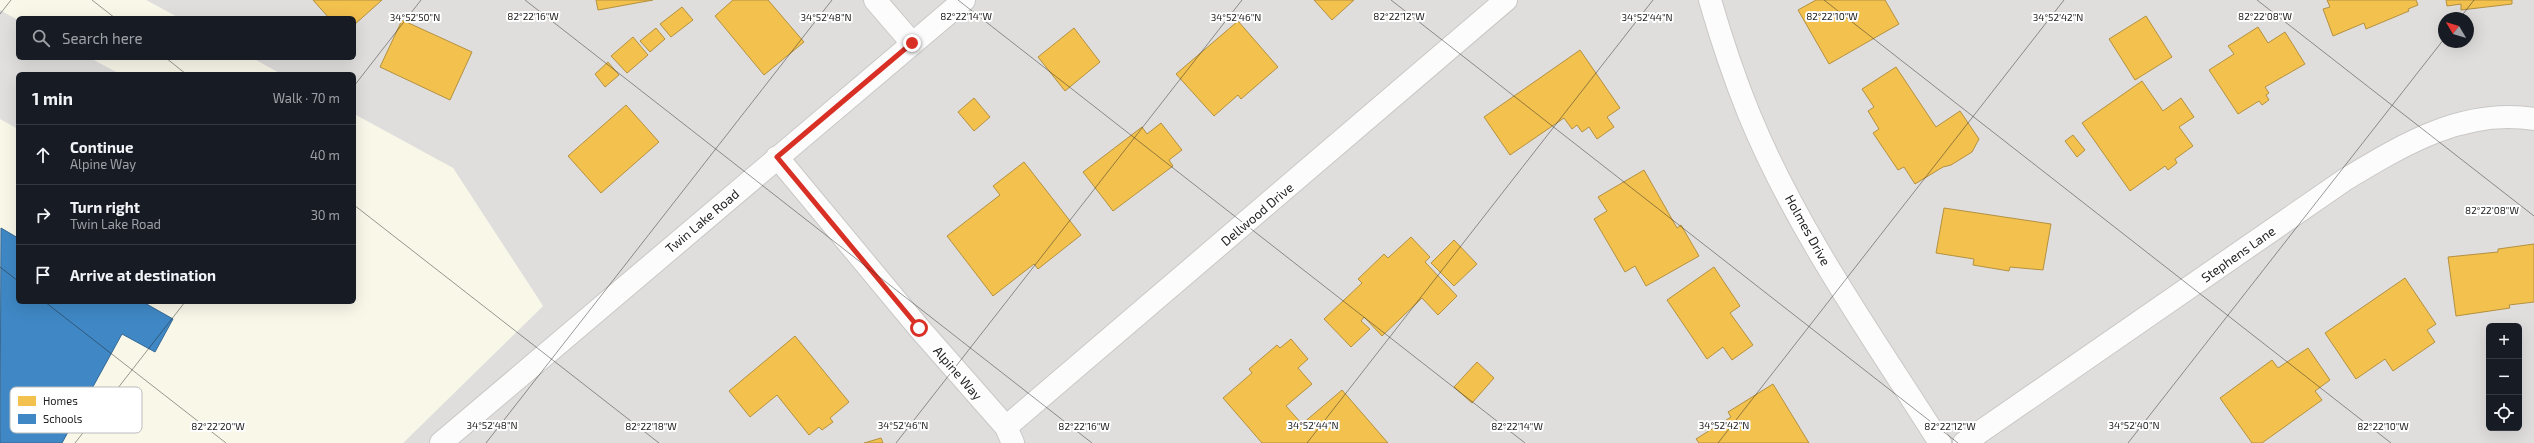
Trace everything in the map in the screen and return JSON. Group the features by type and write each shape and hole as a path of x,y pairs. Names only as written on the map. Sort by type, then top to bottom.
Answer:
{"street":[{"path":"875,0 912,43"},
{"name":"Twin Lake Road","path":"441,443 964,0"},
{"name":"Dellwood Drive","path":"1010,435 1506,0"},
{"name":"Holmes Drive","path":"1710,0 1749,115 1779,178 1823,257 1940,443"},
{"name":"Stephens Lane","path":"1964,443 2346,179 2397,148 2450,125 2488,119 2534,119"},
{"name":"Alpine Way","path":"777,157 1010,435"}],"shaded area":[{"path":"0,0 146,0 175,16 16,16 16,60 256,60 277,72 16,72 16,304 356,304 356,115 453,168 543,306 403,443 0,443"},
{"path":"146,0 2534,0 2534,443 403,443 543,306 453,168 356,115 356,72 277,72 256,60 356,60 356,16 175,16"},
{"path":"0,10 16,19 16,60 94,60 116,72 16,72 16,128 0,119"}],"building: Homes":[{"path":"313,0 382,0 356,23 356,16 327,16"},
{"path":"596,0 653,0 598,10"},
{"path":"733,0 768,0 804,42 764,75 715,16"},
{"path":"1314,0 1354,0 1332,20"},
{"path":"1816,0 1885,0 1899,24 1829,64 1798,10"},
{"path":"2327,0 2416,0 2418,5 2408,9 2409,11 2366,29 2364,23 2333,36 2323,9 2330,7"},
{"path":"2446,0 2512,0 2512,4 2461,10 2461,4 2447,6"},
{"path":"682,7 693,20 671,37 660,24"},
{"path":"2146,16 2172,57 2135,80 2109,39"},
{"path":"402,20 472,52 450,100 380,67"},
{"path":"1238,21 1278,67 1241,99 1238,95 1214,116 1176,74"},
{"path":"2258,27 2268,43 2285,32 2305,64 2265,87 2269,93 2266,95 2269,100 2262,105 2259,101 2238,114 2209,70 2234,54 2228,46"},
{"path":"656,28 665,39 650,52 640,41"},
{"path":"1074,28 1100,62 1065,91 1038,57"},
{"path":"633,37 648,55 627,73 611,56"},
{"path":"1580,50 1620,108 1607,117 1614,127 1597,139 1589,127 1582,132 1577,125 1572,129 1564,118 1510,155 1484,117"},
{"path":"608,62 619,75 605,87 595,74"},
{"path":"1896,67 1936,127 1960,111 1979,139 1972,152 1915,184 1904,167 1898,170 1873,133 1879,129 1868,111 1874,107 1862,89"},
{"path":"2142,81 2163,111 2181,98 2194,117 2179,127 2193,146 2175,159 2177,163 2168,170 2165,166 2130,191 2082,123"},
{"path":"974,98 990,117 974,131 958,112"},
{"path":"626,105 659,142 601,193 568,156"},
{"path":"1161,123 1182,150 1169,160 1173,166 1113,211 1083,172 1142,127 1147,134"},
{"path":"2073,135 2085,150 2077,157 2065,141"},
{"path":"1024,162 1081,235 1038,269 1034,264 993,296 947,236 1000,195 993,186"},
{"path":"1644,170 1677,228 1681,225 1699,256 1646,286 1635,266 1625,272 1594,219 1607,211 1598,197"},
{"path":"1944,208 2051,224 2043,270 2010,267 2009,271 1973,265 1974,259 1936,253"},
{"path":"1411,237 1430,257 1425,262 1457,296 1438,315 1422,298 1382,336 1364,317 1361,321 1370,329 1351,347 1324,319 1362,283 1358,279 1384,254 1388,258"},
{"path":"1454,240 1477,264 1454,286 1431,263"},
{"path":"2534,244 2534,302 2509,305 2510,308 2456,316 2448,257 2498,252 2498,249"},
{"path":"1714,267 1740,306 1730,313 1753,345 1732,360 1723,347 1707,359 1667,300"},
{"path":"2405,278 2436,324 2427,330 2435,342 2393,371 2385,359 2356,379 2325,333"},
{"path":"795,336 849,402 830,418 833,422 822,430 819,427 809,435 777,395 750,417 729,391"},
{"path":"1291,339 1308,359 1298,368 1312,384 1286,406 1302,424 1342,390 1388,443 1262,443 1223,398 1252,373 1249,369 1277,345 1280,348"},
{"path":"2308,348 2330,380 2315,391 2322,400 2262,443 2252,443 2220,398 2272,360 2278,368"},
{"path":"1477,362 1494,378 1472,403 1454,387"},
{"path":"1773,384 1809,443 1699,443 1696,439 1731,417 1728,412"},
{"path":"881,438 883,443 864,443"}],"building: Schools":[{"path":"1,228 16,237 16,304 147,304 173,319 155,352 122,334 93,387 10,387 10,433 68,433 62,443 0,443"}],"route":[{"path":"912,43 777,157 919,328"}]}
